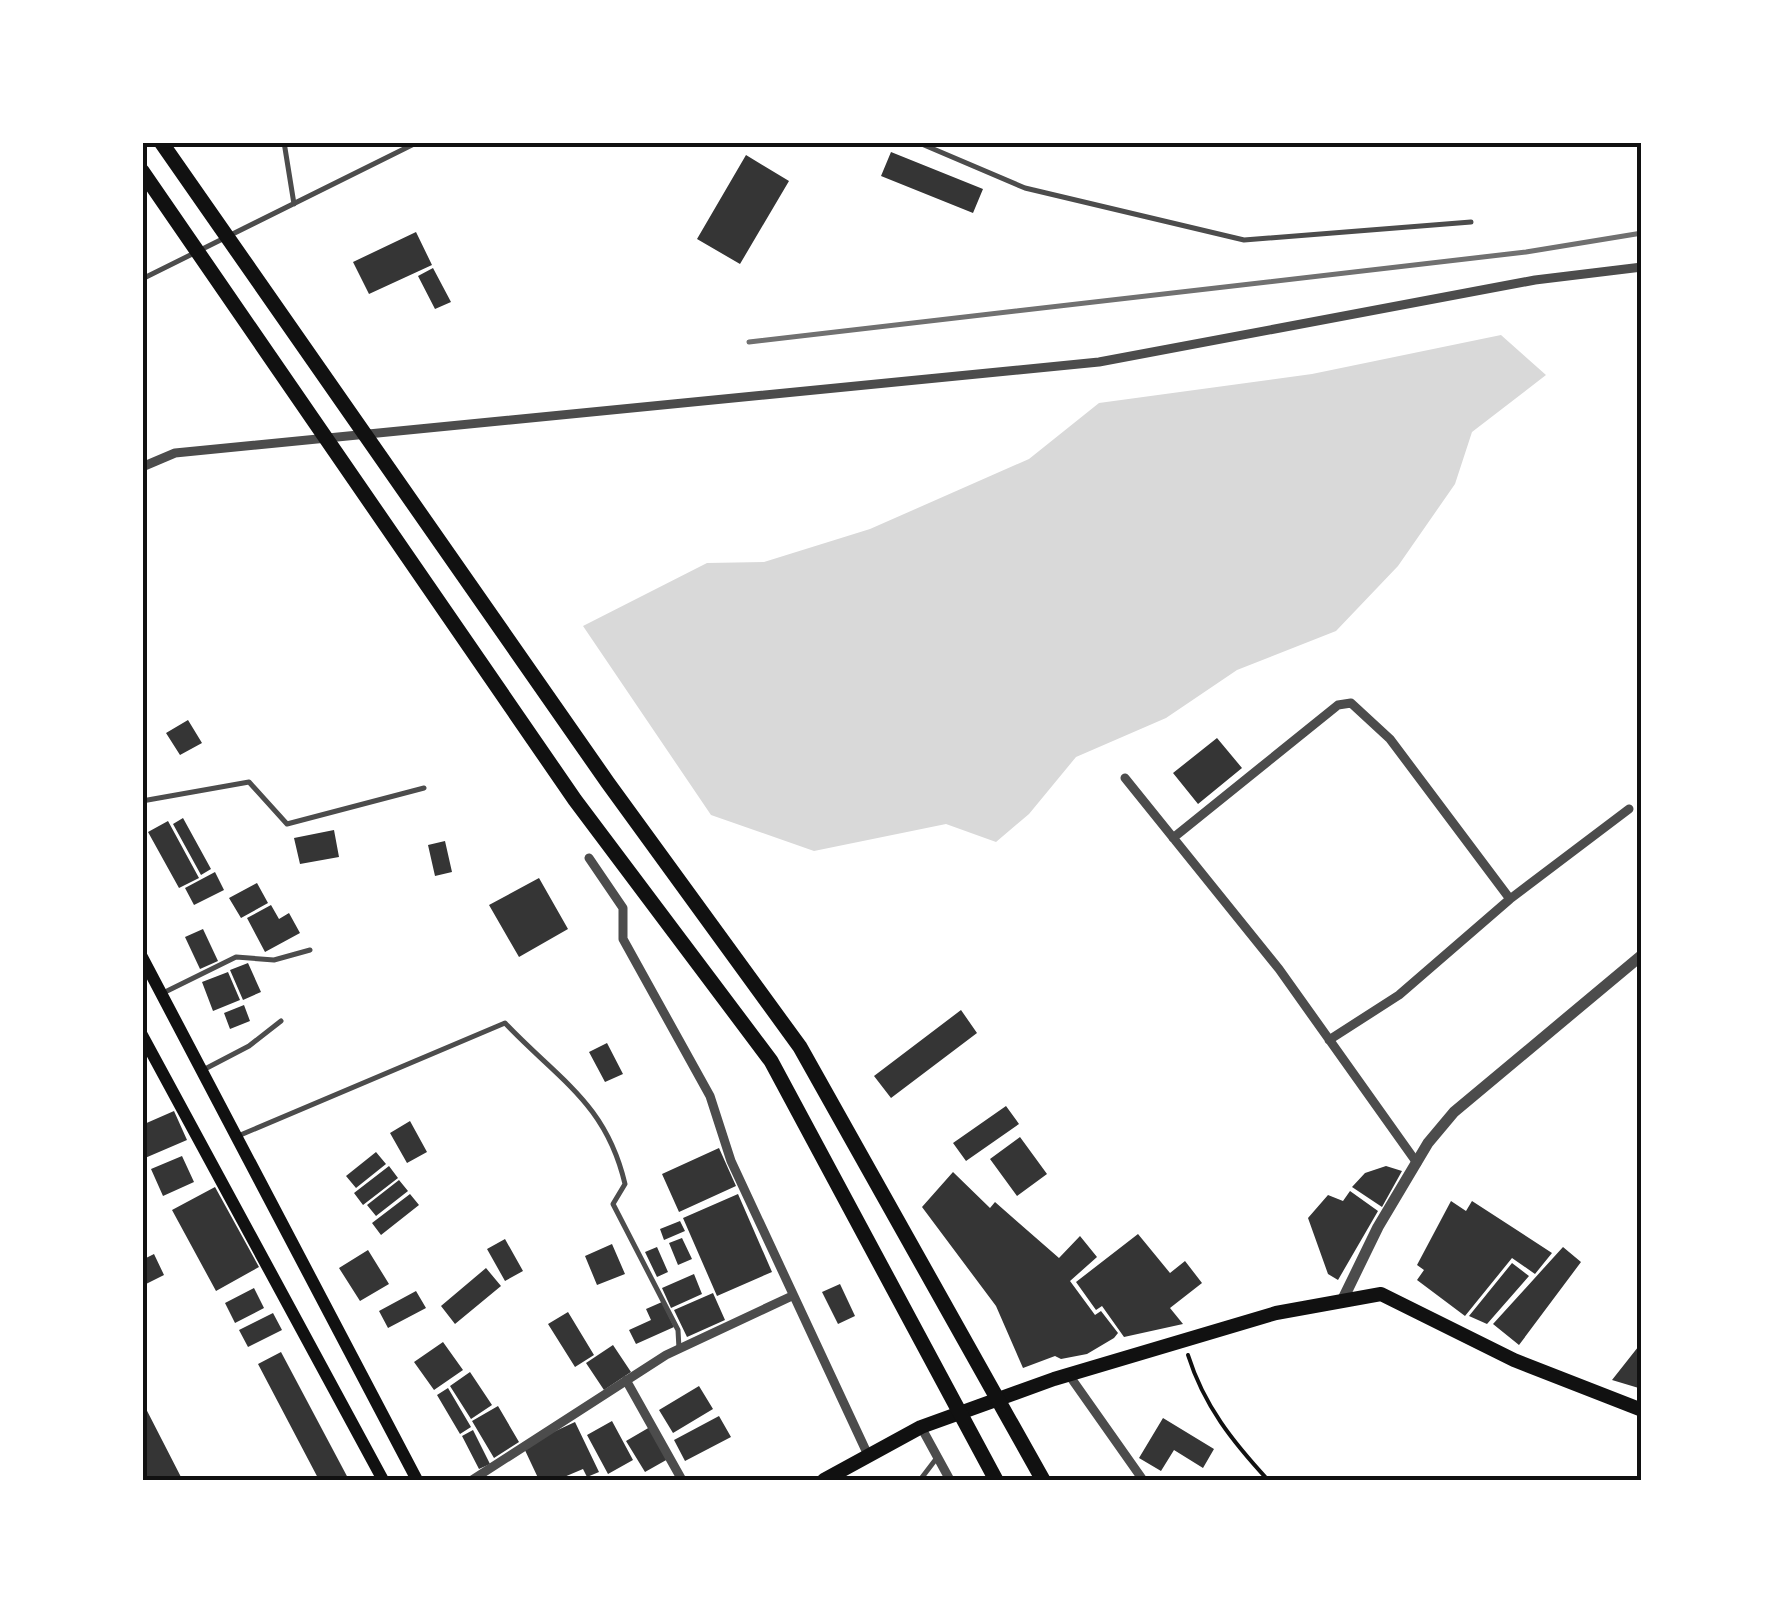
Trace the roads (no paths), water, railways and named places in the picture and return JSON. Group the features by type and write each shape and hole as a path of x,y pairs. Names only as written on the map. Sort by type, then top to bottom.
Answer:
{"highway":[{"path":"161,142 608,783 800,1048 1042,1480"},
{"path":"142,171 574,800 771,1062 996,1480"}],"main road":[{"path":"142,958 417,1480"},
{"path":"142,1035 384,1480"},
{"path":"824,1480 921,1427 1069,1375 1276,1313 1380,1294 1514,1360 1642,1410"}],"street":[{"path":"142,467 175,453 1098,362 1535,280 1642,267"},
{"path":"1173,838 1338,706 1351,703 1390,738 1510,899"},
{"path":"1126,778 1279,969 1416,1163"},
{"path":"1329,1040 1399,995 1510,899 1629,809"},
{"path":"589,858 623,908 623,939 710,1096 730,1161 868,1455"},
{"path":"1342,1301 1416,1163 1454,1112 1642,956"},
{"path":"472,1480 679,1348 792,1296"},
{"path":"1069,1375 1142,1480"},
{"path":"626,1380 682,1480"},
{"path":"921,1427 950,1480"}],"lane":[{"path":"284,142 294,204"},
{"path":"142,280 418,142"},
{"path":"918,142 1025,188 1244,240 1470,222"},
{"path":"142,801 249,782 287,824 424,788"},
{"path":"163,992 236,956 274,960 310,950"},
{"path":"203,1070 249,1046 280,1021"},
{"path":"238,1136 505,1022 590,1103 616,1148 625,1184 613,1204 678,1330 679,1348"},
{"path":"920,1480 937,1456"}],"railway":[{"path":"749,342 1526,252 1642,233"}]}
